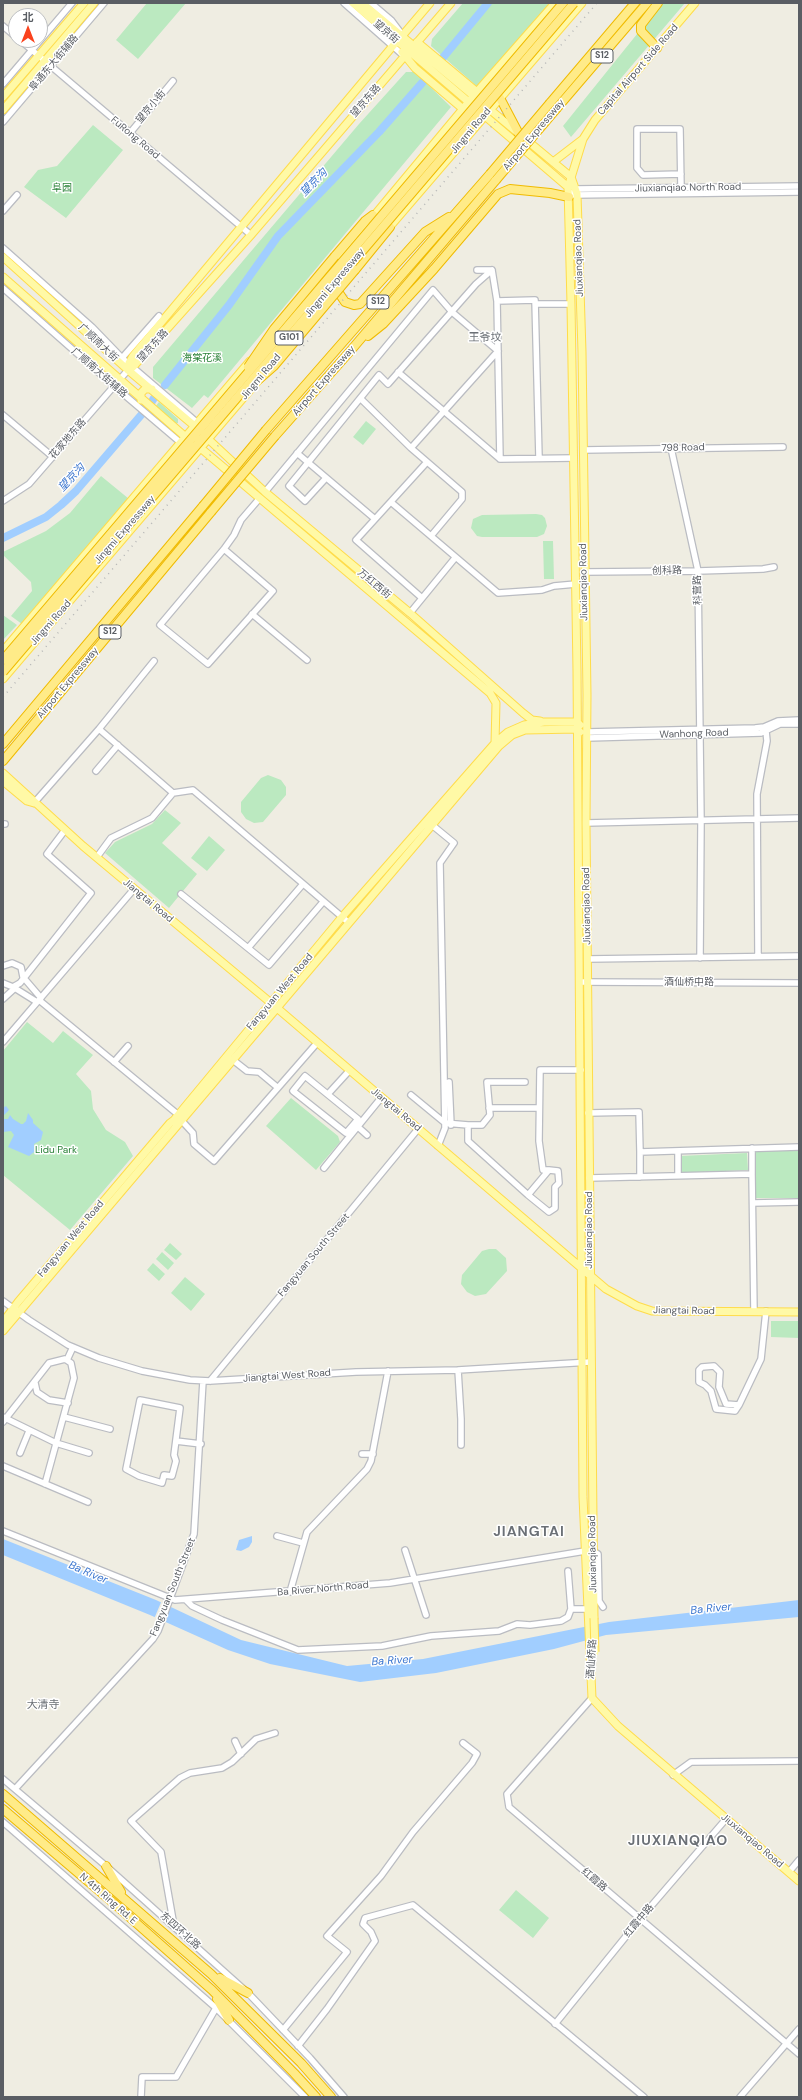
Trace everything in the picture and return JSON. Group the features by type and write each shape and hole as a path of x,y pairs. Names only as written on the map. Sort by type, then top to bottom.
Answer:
{"highway":[{"name":"Jingmi Expressway","path":"3,660 563,3"},
{"name":"Jingmi Expressway","path":"3,672 247,388 574,3"},
{"name":"Airport Expressway","path":"3,760 211,512 352,349 493,177 550,103 635,3"},
{"name":"Airport Expressway","path":"3,744 266,430 459,209 493,177 557,108 647,3"},
{"path":"657,48 641,31 641,25 658,3"},
{"path":"500,98 519,134"},
{"path":"352,349 388,318 434,269 498,194 510,190 550,192 569,197"},
{"path":"338,286 340,293 346,302 354,305 360,304 425,232 459,209"},
{"path":"240,382 257,352 274,329 365,221 373,215"},
{"path":"247,388 274,366 390,227"},
{"name":"N 4th Ring Rd. E","path":"3,1794 211,1974"},
{"name":"N 4th Ring Rd. E","path":"3,1809 117,1906 212,1990"},
{"path":"106,1866 125,1898"},
{"path":"211,1974 248,1993"},
{"path":"211,1974 301,2063 331,2097"},
{"path":"212,1990 229,2020"},
{"path":"212,1990 316,2097"}],"main road":[{"path":"3,97 84,3"},
{"path":"3,110 94,3"},
{"name":"望京街","path":"353,3 398,41"},
{"path":"362,3 398,41 424,56 474,97 487,112 568,187 583,139"},
{"name":"望京东路","path":"130,367 241,227 430,3"},
{"name":"望京东路","path":"130,367 251,235 451,3"},
{"name":"Jingmi Road","path":"3,651 368,224 373,215 463,109 555,3"},
{"name":"Jingmi Road","path":"3,679 487,112 582,3"},
{"name":"Capital Airport Side Road","path":"583,139 595,120 695,3"},
{"path":"398,41 411,49 415,68 463,109"},
{"name":"望京街","path":"411,49 424,56"},
{"path":"424,56 474,97"},
{"path":"487,112 519,134 571,177 577,192"},
{"path":"553,162 583,139"},
{"name":"Jiuxianqiao Road","path":"568,187 576,584 582,1268 586,1362 591,1619"},
{"name":"Jiuxianqiao Road","path":"577,192 583,450 587,735 586,823 589,1276 586,1362"},
{"name":"广顺南大街","path":"3,257 106,350 130,367 152,389 182,415 196,424 208,439"},
{"name":"广顺南大街","path":"3,277 97,361 116,383 141,400 173,426 183,441 201,448"},
{"path":"97,361 106,356 106,350"},
{"path":"141,400 141,393 145,389 152,389"},
{"path":"173,426 178,425 181,422 182,415"},
{"name":"万红西街","path":"208,439 265,492 410,613 523,713 532,720 544,722"},
{"name":"万红西街","path":"201,448 259,499 490,693 496,703 495,743"},
{"name":"Fangyuan West Road","path":"3,1330 28,1290 233,1060 342,917 495,743 508,732 524,725 544,722 577,726"},
{"path":"577,726 587,735"},
{"name":"Fangyuan West Road","path":"182,1118 274,1006 500,746 512,735 525,730 577,726"},
{"name":"Jiangtai Road","path":"3,773 31,797 34,803 134,889 274,1006 582,1268 589,1276 620,1299 644,1310 799,1312"},
{"name":"Jiangtai Road","path":"3,781 27,801 34,803"},
{"name":"Fangyuan West Road","path":"3,1322 16,1311"},
{"name":"Jiuxianqiao Road","path":"589,1551 587,1609 591,1619"},
{"name":"酒仙桥路","path":"591,1619 592,1698"},
{"name":"Jiuxianqiao Road","path":"592,1698 618,1726 673,1775 799,1881"}],"street":[{"path":"3,84 72,3"},
{"name":"阜通东大街辅路","path":"3,122 104,3"},
{"path":"344,3 398,41"},
{"path":"371,3 391,20 398,41"},
{"name":"FuRong Road","path":"30,48 251,235"},
{"name":"望京小街","path":"130,133 173,81"},
{"path":"680,174 643,175 637,168 637,129 680,129 681,188"},
{"name":"Jiuxianqiao North Road","path":"577,192 799,186"},
{"path":"569,197 577,192"},
{"name":"Jiuxianqiao North Road","path":"577,192 799,192"},
{"path":"3,211 17,195"},
{"path":"3,248 92,327 130,367 196,424"},
{"path":"478,270 492,270"},
{"path":"492,270 497,301 500,459"},
{"path":"326,478 305,502 289,486 379,375 388,384 476,284 492,270"},
{"name":"广顺南大街辅路","path":"3,288 183,441"},
{"path":"265,492 433,290 452,312 498,351"},
{"path":"497,301 535,300 539,458"},
{"path":"535,304 571,304"},
{"path":"122,358 159,316"},
{"path":"411,448 498,351"},
{"name":"花家地东路","path":"3,501 29,484 130,367"},
{"path":"398,372 500,459 574,458"},
{"path":"361,399 411,448 462,492 462,499 431,536"},
{"path":"3,415 53,456"},
{"name":"798 Road","path":"583,450 783,447"},
{"name":"科营路","path":"671,448 698,571 701,822 700,958"},
{"path":"297,453 375,520"},
{"path":"422,598 356,540 392,503 427,462"},
{"path":"224,549 273,591 208,664 160,625 224,549 234,535 241,520 259,499"},
{"path":"392,503 498,593 542,590 554,586 576,584"},
{"path":"410,613 455,558"},
{"name":"创科路","path":"584,572 698,571 763,569 774,567"},
{"path":"252,614 307,660"},
{"path":"34,803 99,729 154,661"},
{"name":"Wanhong Road","path":"587,735 755,728 764,727 778,721 799,720"},
{"name":"Wanhong Road","path":"699,731 766,731 780,724 799,724"},
{"path":"99,729 173,793"},
{"path":"758,956 757,794 767,741 766,731"},
{"path":"96,770 118,745"},
{"path":"97,857 111,838 152,818 173,793 193,790 348,922"},
{"path":"586,823 701,822 799,818"},
{"path":"432,825 454,843 440,863 448,1124"},
{"path":"3,999 20,983 91,894 47,854 66,830"},
{"path":"248,948 303,884"},
{"path":"3,1042 134,889"},
{"path":"182,894 269,965 323,902"},
{"path":"588,959 799,956"},
{"path":"3,966 9,963 16,964 22,969 24,977 39,1000"},
{"name":"酒仙桥中路","path":"580,982 799,983"},
{"path":"3,983 39,1000 182,1118 193,1133 194,1144 214,1161 277,1086 317,1043"},
{"path":"114,1062 128,1046"},
{"path":"233,1060 247,1071 259,1072 277,1086"},
{"path":"468,1125 468,1141 549,1212 555,1208 555,1187 559,1183 559,1174 558,1170 543,1170 539,1141 540,1070 581,1070"},
{"path":"328,1094 349,1071"},
{"path":"305,1076 328,1094 358,1118 346,1133 293,1090 305,1076"},
{"path":"438,1146 448,1124 449,1082"},
{"path":"411,1095 448,1124 482,1125 490,1115 487,1082 525,1082"},
{"path":"324,1168 381,1098"},
{"path":"489,1108 540,1108"},
{"path":"588,1113 639,1112 640,1177"},
{"path":"358,1127 367,1134"},
{"name":"Fangyuan South Street","path":"210,1381 418,1129"},
{"path":"752,1148 754,1312"},
{"path":"640,1152 799,1148"},
{"path":"678,1152 678,1176"},
{"path":"528,1195 549,1170"},
{"path":"589,1178 752,1174"},
{"path":"753,1202 799,1202"},
{"name":"Jiangtai West Road","path":"3,1301 16,1311 73,1347 99,1358 142,1371 203,1381 388,1371 458,1370 586,1362"},
{"path":"739,1405 726,1404 719,1387 720,1372 714,1366 702,1367 699,1370 699,1382 711,1391 716,1409 735,1411 739,1405 761,1359 766,1312"},
{"path":"67,1360 73,1347"},
{"path":"45,1484 56,1444 68,1403 74,1378 74,1370 71,1363 67,1360 59,1359 49,1363 35,1383 4,1420 56,1444 89,1453"},
{"path":"458,1370 461,1446"},
{"path":"290,1592 303,1543 308,1532 367,1469 373,1454 388,1371"},
{"name":"Fangyuan South Street","path":"15,1789 153,1639 158,1629 170,1601 194,1534 201,1444 203,1381"},
{"path":"35,1383 37,1392 49,1400 68,1403"},
{"path":"140,1400 180,1408 176,1441 174,1455 176,1461 172,1476 164,1475 162,1483 139,1476 126,1469 140,1400"},
{"path":"64,1417 110,1430"},
{"path":"20,1453 29,1431"},
{"path":"176,1441 201,1444"},
{"path":"362,1454 373,1454"},
{"path":"3,1466 88,1502"},
{"name":"Ba River North Road","path":"3,1531 170,1601 390,1583 589,1551"},
{"path":"277,1536 303,1543"},
{"path":"405,1550 416,1578 426,1615"},
{"path":"589,1551 598,1554 599,1601 603,1607"},
{"path":"186,1600 192,1606 298,1650 382,1646 431,1636 499,1631 517,1624 530,1625 553,1623 568,1618 571,1609 568,1571"},
{"path":"571,1609 587,1609"},
{"name":"红霞路","path":"592,1698 507,1794 509,1807 799,2054"},
{"path":"238,1753 256,1738 275,1733"},
{"path":"235,1741 238,1753"},
{"path":"283,2030 347,1952 327,1936 381,1876 414,1832 472,1763 477,1754 464,1743"},
{"path":"174,1927 161,1852 131,1821 180,1778 190,1773 222,1768 243,1748"},
{"path":"673,1775 691,1762 799,1761"},
{"name":"东四环北路","path":"3,1779 106,1866 248,1993 344,2097"},
{"name":"红霞中路","path":"555,2024 640,1919 726,1819"},
{"path":"3,1822 216,2008 305,2097"},
{"path":"789,1872 799,1860"},
{"path":"298,2046 327,2009 376,1941 371,1932 363,1924 364,1918 413,1905 644,2097"},
{"path":"141,2097 142,2076 176,2076 216,2008"},
{"path":"740,2097 799,2029"}],"green space":[{"path":"147,3 186,3 138,59 116,40"},
{"path":"463,3 558,3 484,90 481,90 431,46 432,39"},
{"path":"662,3 685,3 571,137 563,126"},
{"name":"海棠花溪","path":"406,72 415,72 451,107 208,398 204,395 192,408 153,378 153,367 359,124"},
{"name":"阜园","path":"93,125 123,150 66,218 24,187 38,170 57,166"},
{"path":"159,402 178,419 178,423 174,424 155,407"},
{"path":"366,421 376,429 363,445 353,437"},
{"path":"101,476 134,503 26,627 11,616 32,591 31,582 3,555 3,552 46,531 70,513"},
{"path":"482,515 542,515 545,518 547,526 544,534 537,537 482,537 477,536 471,528 473,519"},
{"path":"543,541 553,541 554,579 544,579"},
{"path":"3,615 17,625 3,640"},
{"path":"268,775 281,780 286,787 286,795 263,822 254,823 246,819 241,812 241,802 261,778"},
{"path":"165,810 181,823 162,843 197,874 169,908 105,853 115,842 152,824"},
{"path":"209,836 225,850 207,871 191,858"},
{"name":"Lidu Park","path":"27,1022 53,1043 63,1031 93,1055 76,1074 91,1091 93,1109 106,1130 125,1142 133,1156 70,1230 3,1175 3,1051"},
{"path":"291,1098 338,1136 340,1142 316,1170 266,1126"},
{"path":"755,1151 799,1151 799,1198 756,1198"},
{"path":"747,1153 748,1170 680,1173 679,1156"},
{"path":"170,1243 182,1254 176,1260 164,1250"},
{"path":"496,1249 506,1258 507,1271 486,1294 475,1296 467,1292 461,1284 462,1275 482,1251"},
{"path":"162,1252 174,1263 168,1270 156,1259"},
{"path":"153,1263 165,1274 159,1281 147,1270"},
{"path":"185,1277 205,1294 191,1311 171,1293"},
{"path":"771,1321 799,1321 799,1338 771,1337"},
{"path":"516,1890 549,1918 533,1938 499,1910"}],"water":[{"path":"6,1106 9,1110 3,1116 3,1108"},
{"path":"28,1113 33,1120 33,1123 43,1132 41,1140 34,1144 34,1152 29,1156 8,1147 14,1135 11,1131 3,1132 3,1116 4,1119 8,1119 10,1115 13,1119 23,1124 26,1121"},
{"path":"252,1536 252,1542 249,1547 241,1551 236,1550 239,1540"},
{"name":"Ba River","path":"3,1539 156,1600 241,1640 347,1666 423,1659 609,1622 799,1600 799,1617 606,1635 554,1649 436,1673 360,1682 270,1664 228,1650 150,1615 3,1555"}],"pier":[{"path":"162,1600 172,1604 164,1623 154,1619"}],"waterway":[{"name":"望京沟","path":"165,385 229,305 278,236 379,132 422,83 488,3"},
{"name":"望京沟","path":"151,403 154,398"},
{"name":"望京沟","path":"3,538 46,517 61,505 76,491 142,414"}],"railway":[{"path":"3,697 597,3"}],"district":[{"name":"王爷坟","path":"485,338"},
{"name":"JIANGTAI","path":"529,1532"},
{"name":"大清寺","path":"43,1705"},
{"name":"JIUXIANQIAO","path":"678,1841"}]}
